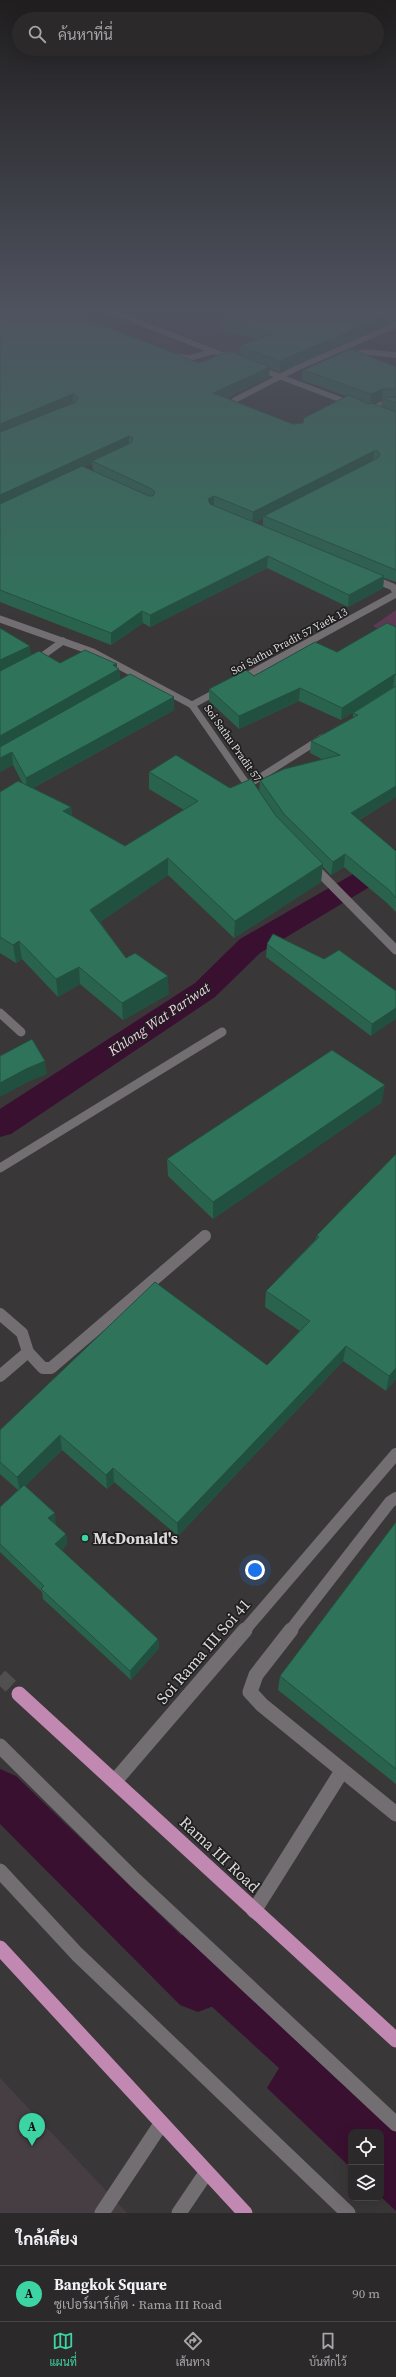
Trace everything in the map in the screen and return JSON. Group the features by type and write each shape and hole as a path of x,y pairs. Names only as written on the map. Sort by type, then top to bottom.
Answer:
{"main road":[{"name":"Rama III Road","path":"19,1694 396,2040"},
{"path":"0,1948 206,2173 245,2213"}],"street":[{"path":"364,575 393,587 396,594"},
{"name":"Soi Sathu Pradit 57 Yaek 13","path":"192,705 396,594"},
{"name":"Soi Sathu Pradit 57","path":"0,618 93,652 192,705 257,798"},
{"path":"26,666 63,641"},
{"path":"126,683 140,676"},
{"path":"248,785 329,734"},
{"path":"305,858 396,950"},
{"path":"0,1013 21,1032"},
{"path":"0,1168 222,1032"},
{"path":"0,1314 22,1333 28,1352 43,1368 51,1368 205,1236"},
{"path":"0,1376 28,1352"},
{"name":"Soi Rama III Soi 41","path":"115,1781 396,1454"},
{"path":"396,1498 390,1502 256,1675 251,1685 250,1692 252,1697 396,1814"},
{"path":"0,1746 135,1880 396,2124"},
{"path":"254,1911 342,1770"},
{"path":"0,1871 77,1954 348,2213"},
{"path":"102,2213 161,2124"},
{"path":"179,2213 206,2173"}],"shaded area":[{"path":"396,610 396,638 373,626"},
{"path":"184,1932 396,2129 396,2211 384,2200 384,2129 348,2129 348,2165 267,2088 279,2068 163,1962"},
{"path":"0,2078 127,2213 0,2213"}],"building":[{"path":"0,413 26,413 0,424"},
{"path":"47,413 265,413 293,424 303,423 304,418 313,413 396,413 396,570 264,516 378,458 380,454 378,451 374,451 253,512 214,496 208,499 210,504 384,576 349,595 268,556 150,615 142,611 111,633 0,590 0,504 82,466 149,496 153,496 155,492 152,489 92,461 131,443 133,438 129,436 0,495 0,432"},
{"path":"387,623 396,627 396,675 395,674 342,708 300,688 239,716 209,689 246,670 254,676 315,642 337,652"},
{"path":"0,628 30,646 0,660"},
{"path":"85,650 117,664 113,665 119,669 0,736 0,671 39,651 60,663"},
{"path":"130,674 174,697 26,778 12,752 0,758 0,747"},
{"path":"396,686 396,786 351,813 396,851 396,898 389,890 345,854 333,862 284,814 260,780 284,769 340,755 311,741 358,715 353,713"},
{"path":"176,755 230,788 251,779 276,816 323,864 235,921 168,858 90,910 126,958 135,953 168,976 122,1003 79,967 56,979 19,941 13,945 0,937 0,792 18,781 71,807 63,811 125,846 198,801 149,772"},
{"path":"273,934 324,959 339,950 396,991 396,1008 372,1024 267,944"},
{"path":"32,1039 45,1061 0,1083 0,1056"},
{"path":"332,1050 385,1085 213,1202 167,1159"},
{"path":"396,1154 396,1368 389,1376 346,1346 177,1523 113,1468 106,1475 60,1435 17,1477 0,1462 0,1430 155,1282 267,1365 310,1321 266,1291 319,1237 317,1235"},
{"path":"24,1485 55,1513 48,1518 66,1534 55,1544 158,1639 130,1671 41,1589 44,1586 0,1544 0,1507"},
{"path":"396,1522 396,1769 280,1676"}],"waterway":[{"name":"Khlong Wat Pariwat","path":"0,1125 205,990 250,946 365,879 396,858"},
{"path":"0,1792 198,1987"}],"tunnel":[{"path":"0,1676 19,1694"}],"place":[{"name":"McDonald's","path":"85,1538"},
{"name":"Bangkok Square","path":"32,2146"}]}
